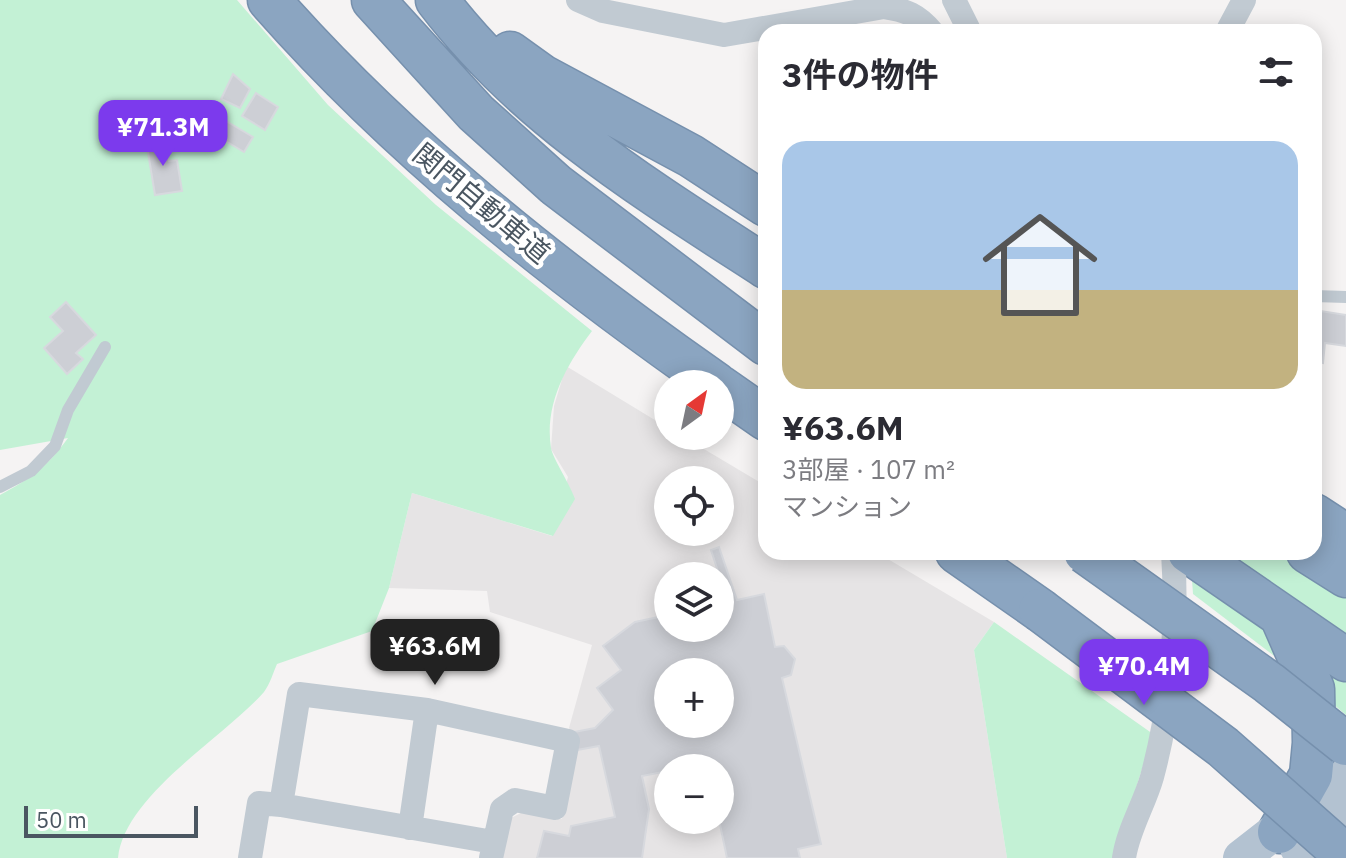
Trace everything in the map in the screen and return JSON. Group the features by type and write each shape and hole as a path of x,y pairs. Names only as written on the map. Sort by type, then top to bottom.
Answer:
{"highway":[{"name":"関門自動車道","path":"269,0 368,104 439,170 638,330 695,370"},
{"path":"373,0 476,113 556,185 758,338"},
{"path":"450,5 542,76 691,156 758,200"},
{"path":"450,5 515,88 639,185 758,262"},
{"name":"関門自動車道","path":"734,397 758,414"},
{"path":"1322,520 1346,536"},
{"path":"968,560 1223,747 1346,856"},
{"path":"1096,560 1269,683 1346,744"},
{"path":"1200,560 1346,660"},
{"path":"1321,560 1346,576"},
{"path":"1282,618 1313,689 1314,743 1311,775 1282,845"}],"main road":[{"path":"1282,845 1346,776"},
{"path":"1241,858 1282,845 1346,815"}],"street":[{"path":"578,0 603,11 724,35 758,29"},
{"path":"954,0 966,24"},
{"path":"1231,24 1244,0"},
{"path":"787,24 884,7 903,9 921,18 926,24"},
{"path":"1124,858 1167,723 1174,667 1173,560"},
{"path":"250,858 259,803 410,828 492,850 502,809 515,800 555,808 568,741 427,710 299,694 281,805"},
{"path":"410,828 427,710"}],"lane":[{"path":"1322,296 1346,297"},
{"path":"0,487 31,471 55,446 68,410 105,347"}],"shaded area":[{"path":"566,366 654,419 654,450 706,450 732,466 654,466 654,546 734,546 734,467 758,481 758,560 889,560 994,622 974,650 1007,858 500,858 511,818 521,813 562,819 574,737 569,728 592,645 490,612 487,591 389,588 412,493 552,536 568,477 551,449 554,406"}],"green space":[{"path":"0,0 237,0 328,105 436,205 592,331 566,371 554,400 551,448 575,499 553,536 412,493 389,588 372,631 277,664 264,692 156,790 124,835 118,858 0,858 0,495 38,471 68,438 0,450"},
{"path":"1191,560 1297,560 1346,598 1346,636 1281,661 1193,594"},
{"path":"994,622 1153,734 1114,858 1007,858 974,650"},
{"path":"1310,653 1346,680 1346,715 1325,697"}],"building":[{"path":"233,74 250,89 240,108 221,99"},
{"path":"256,93 278,107 265,130 242,116"},
{"path":"221,118 253,137 244,152 212,133"},
{"path":"164,119 166,132 149,135 147,122"},
{"path":"165,137 169,161 177,160 182,191 155,195 146,140"},
{"path":"66,302 96,335 76,353 83,359 67,374 44,348 63,331 50,317"},
{"path":"1322,311 1346,315 1346,346 1325,343 1323,363"},
{"path":"719,547 724,562 715,562 711,550"},
{"path":"734,591 737,600 764,594 775,647 784,646 795,659 791,675 782,678 821,844 798,849 800,858 727,858 722,834 734,834 734,754 654,754 654,774 642,776 649,809 642,858 537,858 544,831 569,836 571,826 615,817 599,746 577,750 574,732 595,728 613,710 597,688 621,670 603,646 635,622 654,618 654,642 734,642"}]}
